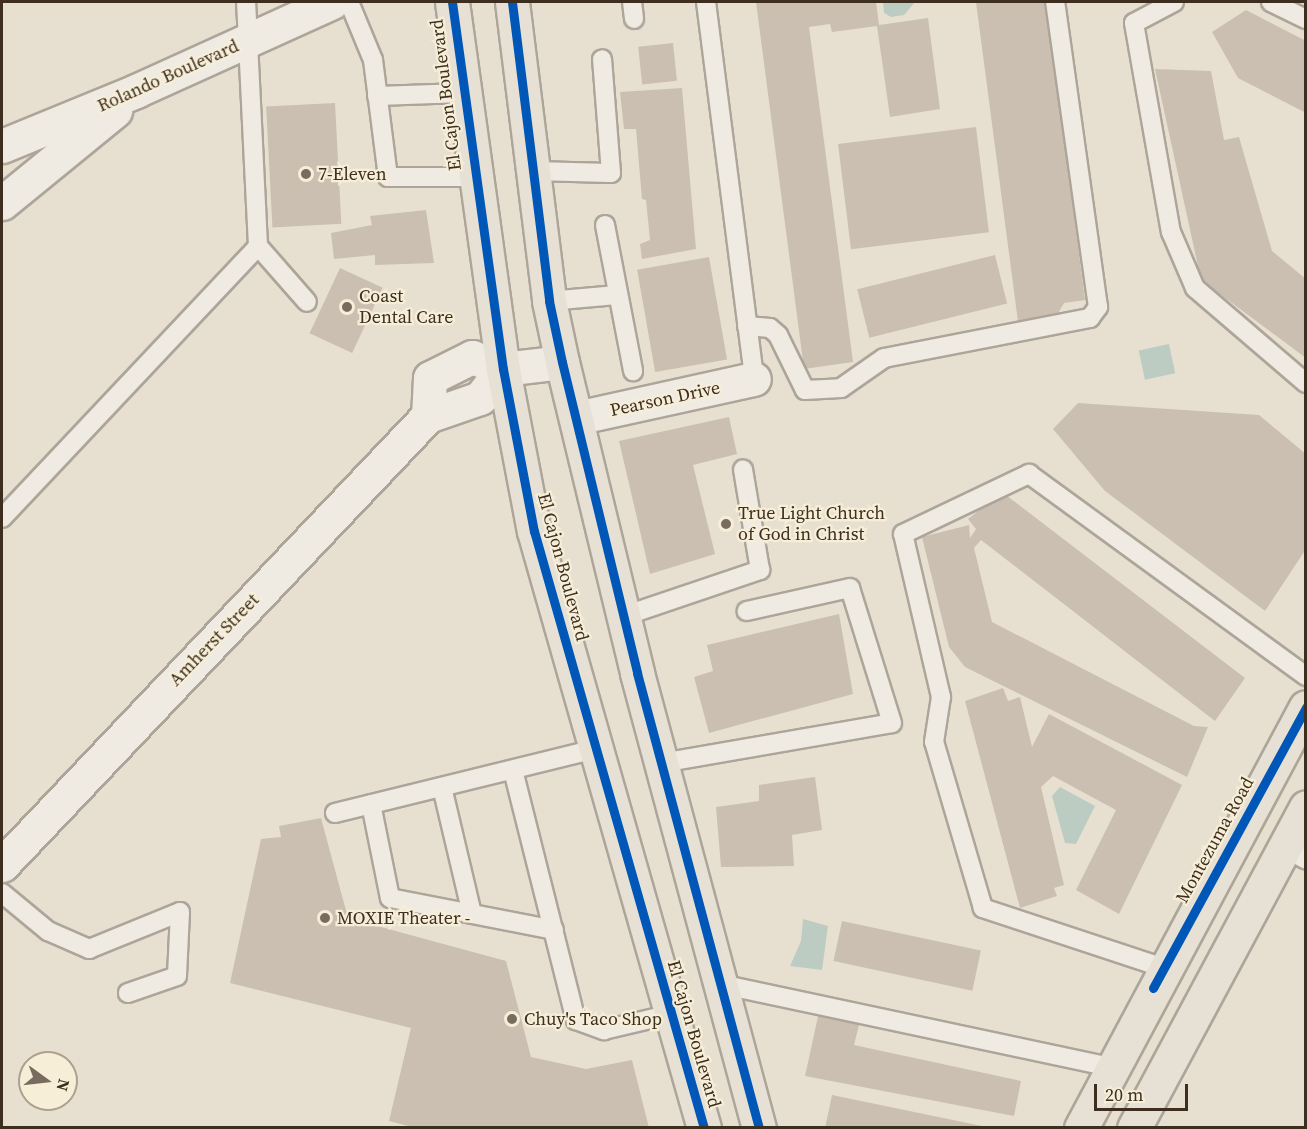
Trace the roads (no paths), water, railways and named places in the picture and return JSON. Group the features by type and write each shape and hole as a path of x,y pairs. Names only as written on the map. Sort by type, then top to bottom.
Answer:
{"main road":[{"name":"El Cajon Boulevard","path":"452,2 473,177 503,369 534,531 704,1128"},
{"name":"El Cajon Boulevard","path":"512,2 549,301 562,362 661,762 759,1128"},
{"name":"Montezuma Road","path":"1081,1128 1305,707"},
{"path":"1134,1128 1294,854 1305,807"},
{"path":"1114,1128 1175,1007 1168,961"}],"street":[{"name":"Rolando Boulevard","path":"2,146 136,91 332,2"},
{"path":"2,203 136,91"},
{"path":"503,369 562,362"},
{"name":"Amherst Street","path":"2,865 428,416 480,398 503,369"},
{"name":"Pearson Drive","path":"576,418 754,379"}],"lane":[{"path":"246,2 250,40 258,246 307,302"},
{"path":"349,2 373,60 388,177 473,177"},
{"path":"706,2 754,379"},
{"path":"747,326 770,328 778,335 806,390 841,388 884,358 1090,318 1098,307 1055,2"},
{"path":"1174,2 1134,23 1171,232 1195,288 1305,383"},
{"path":"1271,2 1305,19"},
{"path":"533,171 611,173 602,59"},
{"path":"377,96 463,93"},
{"path":"605,225 616,295 633,371"},
{"path":"2,518 258,246"},
{"path":"549,301 616,295"},
{"path":"624,616 760,570 743,469"},
{"path":"1168,961 984,908 934,742 941,697 903,534 1029,474 1305,676"},
{"path":"661,762 892,723 850,588 747,611"},
{"path":"335,813 596,749"},
{"path":"513,770 576,1020 604,1030 671,1014"},
{"path":"442,787 472,914"},
{"path":"371,804 390,898 554,930"},
{"path":"2,893 48,932 88,949 180,912 177,976 128,993"},
{"path":"720,984 1112,1067"}],"place":[{"name":"7-Eleven","path":"306,174"},
{"name":"Coast Dental Care","path":"347,307"},
{"name":"True Light Church of God in Christ","path":"726,524"},
{"name":"MOXIE Theater -","path":"325,918"},
{"name":"Chuy's Taco Shop","path":"512,1019"}]}
